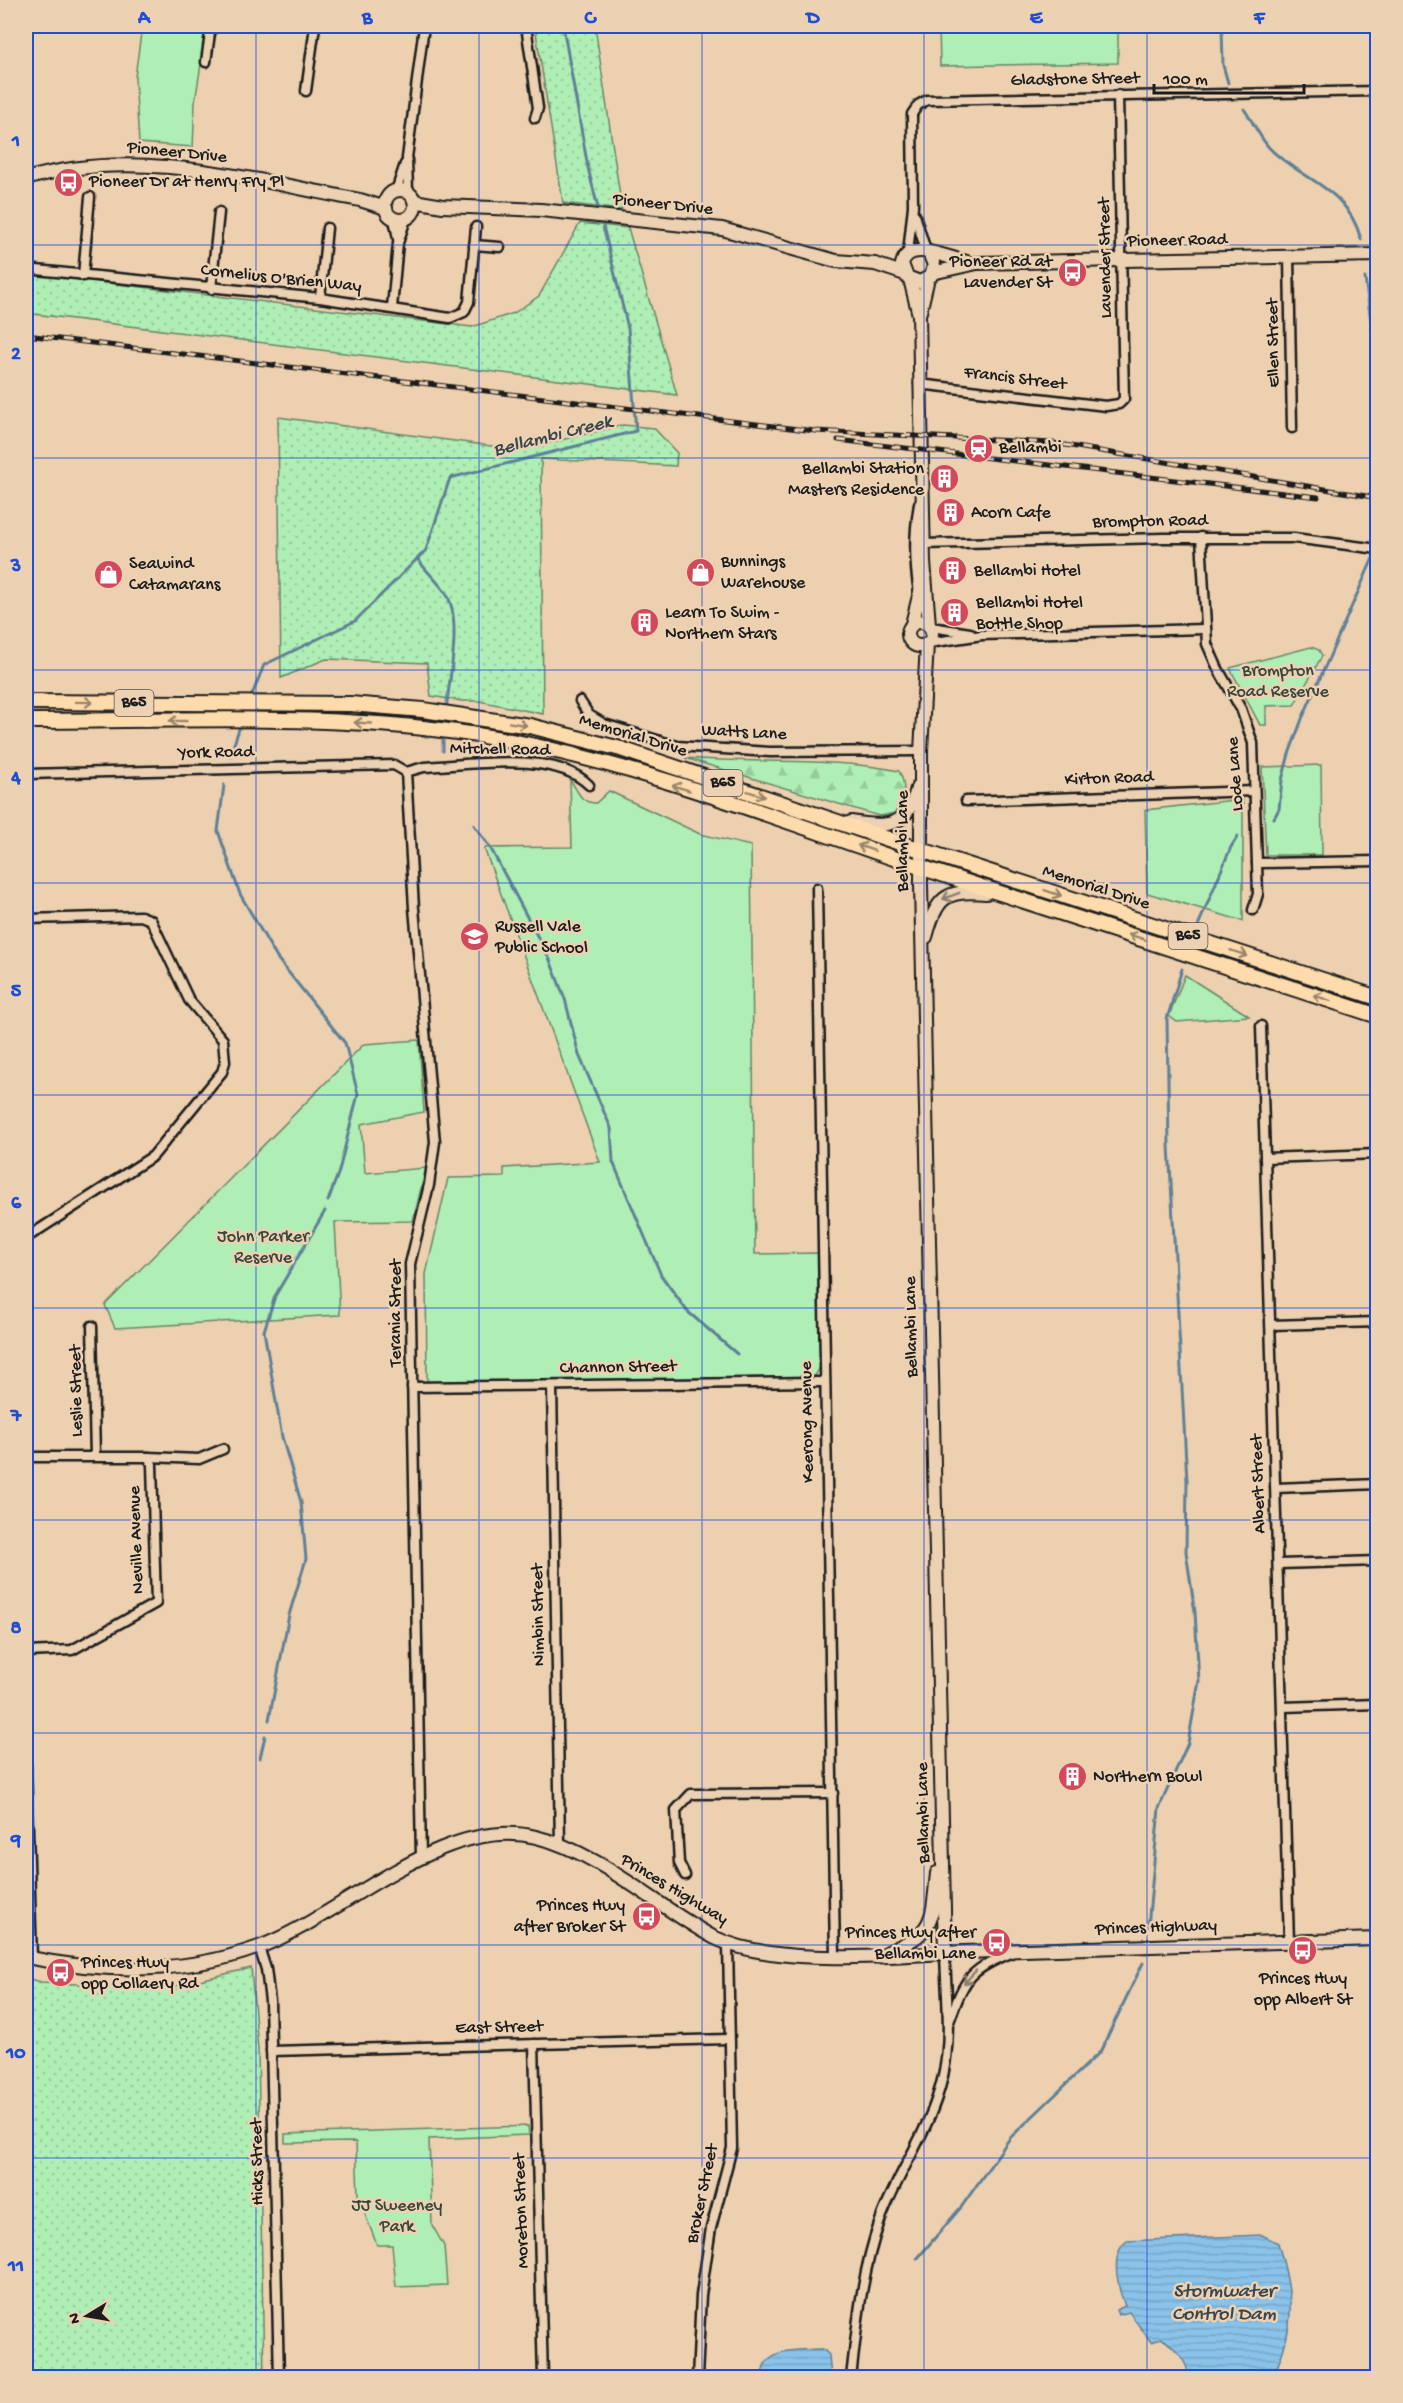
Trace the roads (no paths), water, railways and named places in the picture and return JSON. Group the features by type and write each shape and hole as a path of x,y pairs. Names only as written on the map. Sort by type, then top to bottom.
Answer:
{"main road":[{"name":"Pioneer Drive","path":"26,179 89,167 156,166 401,205 565,213 722,229 836,261 875,264 907,277"},
{"name":"Pioneer Road","path":"907,254 917,249 977,263"},
{"path":"922,700 928,644 932,637 923,544 919,384 919,315 934,265 927,252"},
{"name":"Pioneer Drive","path":"875,264 907,254"},
{"path":"907,254 902,264 919,315"},
{"name":"Pioneer Road","path":"907,277 920,282 930,275 977,263 1377,255"},
{"path":"922,700 918,666 908,634 920,596 924,562"},
{"path":"912,624 918,621 930,626"},
{"path":"911,642 917,646 928,644"},
{"name":"Bellambi Lane","path":"922,700 921,867 945,1953"},
{"name":"Memorial Drive","path":"26,702 350,704 461,714 530,726 621,749 921,850 1377,998"},
{"name":"Memorial Drive","path":"26,721 333,721 459,732 498,739 621,769 782,819 921,867 1377,1016"},
{"path":"826,818 867,825 892,824 907,814 921,774"},
{"path":"923,947 932,914 944,897 972,891 1008,895"},
{"path":"881,1954 910,1942 928,1927 932,1913 942,1821"},
{"name":"Princes Highway","path":"29,1957 99,1968 138,1970 186,1965 259,1947 295,1931 421,1858 461,1841 500,1833 524,1835 560,1844 582,1855 687,1922 728,1944 775,1954 945,1953 1377,1939"}],"street":[{"path":"206,62 211,26"},
{"path":"306,91 315,26"},
{"path":"392,308 401,205 424,26"},
{"path":"526,26 538,108 535,118"},
{"name":"Gladstone Street","path":"913,206 910,131 912,114 918,105 927,100 1377,91"},
{"name":"Lavender Street","path":"1106,406 1122,402 1125,392 1118,95"},
{"path":"83,276 90,197"},
{"path":"913,206 927,252"},
{"path":"907,254 913,206"},
{"path":"211,289 219,212"},
{"name":"Cornelius O'Brien Way","path":"26,269 320,298 450,318 464,312 469,302 476,227"},
{"path":"320,298 327,228"},
{"path":"474,245 500,247"},
{"name":"Ellen Street","path":"1289,257 1292,428"},
{"name":"Francis Street","path":"919,384 1106,406"},
{"path":"920,596 916,573 915,524 922,487"},
{"name":"Brompton Road","path":"923,544 1201,537 1294,538 1374,549"},
{"name":"Lode Lane","path":"1201,537 1205,629 1212,658 1248,724 1253,743 1258,894 1253,910"},
{"path":"930,626 982,634"},
{"path":"928,644 982,634 1205,629"},
{"name":"Watts Lane","path":"580,701 589,715 603,724 677,746 770,752 921,751"},
{"name":"Mitchell Road","path":"406,772 424,767 458,765 544,764 578,774 589,785"},
{"name":"York Road","path":"26,774 394,765 406,772"},
{"name":"Terania Street","path":"406,772 414,909 435,1142 429,1185 410,1264 421,1858"},
{"name":"Kirton Road","path":"966,801 1254,791"},
{"path":"1257,863 1377,861"},
{"name":"Keerong Avenue","path":"817,888 835,1955"},
{"path":"26,919 141,916 151,920 189,1000 223,1040 225,1062 222,1072 153,1156 26,1238"},
{"name":"Albert Street","path":"1261,1026 1289,1942"},
{"path":"1265,1158 1377,1155"},
{"path":"1271,1325 1377,1322"},
{"name":"Leslie Street","path":"92,1326 95,1456"},
{"name":"Channon Street","path":"412,1387 824,1382"},
{"name":"Nimbin Street","path":"552,1386 560,1844"},
{"path":"26,1457 199,1459 223,1449"},
{"name":"Neville Avenue","path":"26,1652 72,1650 156,1603 152,1464 148,1457"},
{"path":"1276,1488 1377,1484"},
{"path":"1279,1563 1377,1561"},
{"path":"1283,1707 1377,1704"},
{"path":"26,1764 29,1957"},
{"path":"685,1875 679,1863 676,1810 691,1794 832,1793"},
{"name":"Broker Street","path":"697,2378 704,2272 711,2228 732,2148 728,2039 728,1944"},
{"name":"Hicks Street","path":"259,1947 267,1969 271,2051 279,2378"},
{"path":"948,2025 962,1986 969,1976 988,1962 1016,1951"},
{"path":"851,2378 869,2256 881,2219 933,2112 944,2072 948,2025 945,1953"},
{"name":"East Street","path":"271,2051 728,2039"},
{"name":"Moreton Street","path":"534,2044 543,2378"}],"water":[{"name":"Stormwater Control Dam","path":"1262,2235 1278,2243 1290,2295 1286,2342 1273,2377 1189,2377 1183,2359 1171,2345 1161,2338 1151,2342 1129,2312 1118,2315 1116,2310 1125,2306 1118,2281 1118,2254 1127,2241"},
{"path":"823,2349 829,2355 831,2377 762,2377 768,2360 775,2355 793,2350"}],"waterway":[{"name":"Bellambi Creek","path":"563,26 588,168 599,212"},
{"path":"1222,26 1223,65 1228,83"},
{"path":"1244,109 1272,151 1327,190 1347,209 1361,239"},
{"name":"Bellambi Creek","path":"250,700 264,665 355,621 426,550 450,478 636,431 628,328 601,218"},
{"path":"1365,278 1378,371"},
{"path":"1274,818 1279,809 1282,780 1289,754 1302,719 1377,549"},
{"path":"418,559 447,595 454,620 453,652 446,711"},
{"path":"230,756 241,723"},
{"path":"443,735 443,751"},
{"path":"224,785 218,831 240,894 277,958 345,1043 358,1094 339,1171 328,1201"},
{"path":"474,825 491,849 550,960 565,999 579,1055 611,1128 613,1162 661,1275 687,1311 737,1354"},
{"path":"1195,933 1231,847 1238,836"},
{"path":"1148,1927 1159,1808 1188,1743 1199,1681 1195,1612 1186,1552 1187,1481 1169,1145 1167,1019 1182,969"},
{"path":"269,1720 289,1615 306,1559 301,1502 282,1437 264,1331 275,1296 325,1211"},
{"path":"260,1758 265,1736"},
{"path":"917,2259 962,2206 1010,2138 1100,2052 1143,1963"}],"railway":[{"path":"26,335 815,431 1053,443 1378,498"},
{"path":"838,440 1318,497"}],"place":[{"name":"Pioneer Dr at Henry Fry Pl","path":"68,182"},
{"name":"Pioneer Rd at Lavender St","path":"1073,272"},
{"name":"Bellambi","path":"978,448"},
{"name":"Bellambi Station Masters Residence","path":"945,479"},
{"name":"Acorn Cafe","path":"950,513"},
{"name":"Bellambi Hotel","path":"953,571"},
{"name":"Bunnings Warehouse","path":"700,572"},
{"name":"Seawind Catamarans","path":"108,574"},
{"name":"Bellambi Hotel Bottle Shop","path":"955,613"},
{"name":"Learn To Swim - Northern Stars","path":"644,623"},
{"name":"Russell Vale Public School","path":"474,937"},
{"name":"Northern Bowl","path":"1072,1777"},
{"name":"Princes Hwy after Broker St","path":"646,1916"},
{"name":"Princes Hwy after Bellambi Lane","path":"997,1943"},
{"name":"Princes Hwy opp Albert St","path":"1303,1950"},
{"name":"Princes Hwy opp Collaery Rd","path":"60,1973"}],"park label":[{"name":"Brompton Road Reserve","path":"1278,681"},
{"name":"John Parker Reserve","path":"263,1247"},
{"name":"JJ Sweeney Park","path":"397,2216"}]}
